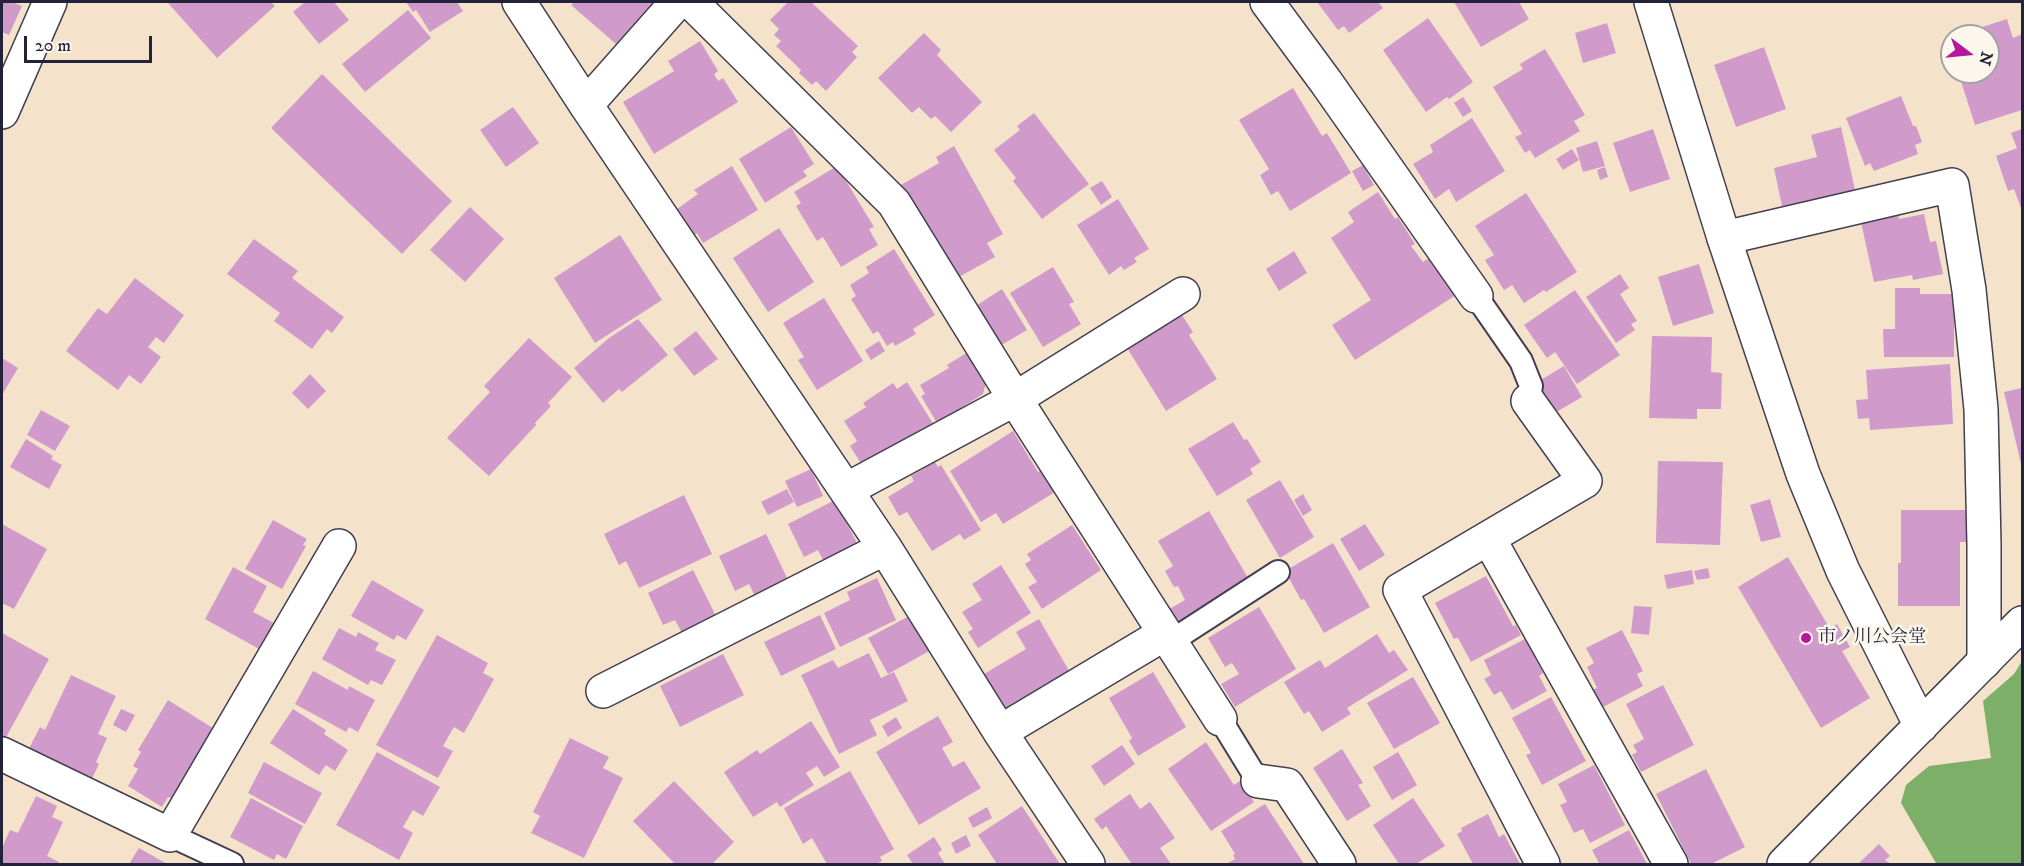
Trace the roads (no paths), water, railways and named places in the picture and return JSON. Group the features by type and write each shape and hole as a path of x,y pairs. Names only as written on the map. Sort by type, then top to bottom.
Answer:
{"street":[{"path":"2,112 50,2"},
{"path":"519,2 885,548 1000,732 1088,864"},
{"path":"586,105 676,2"},
{"path":"691,2 894,202 1015,399 1220,719"},
{"path":"1267,2 1476,296"},
{"path":"1651,2 1724,238 1803,474 1843,571 1921,726"},
{"path":"1724,238 1952,185 1969,290 1981,409 1984,662"},
{"path":"846,490 1015,399 1183,294"},
{"path":"1528,401 1585,481 1400,590 1543,864"},
{"path":"1489,539 1671,864"},
{"path":"2,754 170,835 339,546"},
{"path":"603,691 885,548"},
{"path":"1784,864 2022,623"},
{"path":"1000,732 1167,638"},
{"path":"1258,781 1287,785 1339,864"}],"lane":[{"path":"1476,296 1521,361 1531,386 1528,401"},
{"path":"1167,638 1278,572"},
{"path":"1220,719 1258,781"},
{"path":"170,835 231,864"}],"place":[{"name":"市ノ川公会堂","path":"1806,638"}]}
